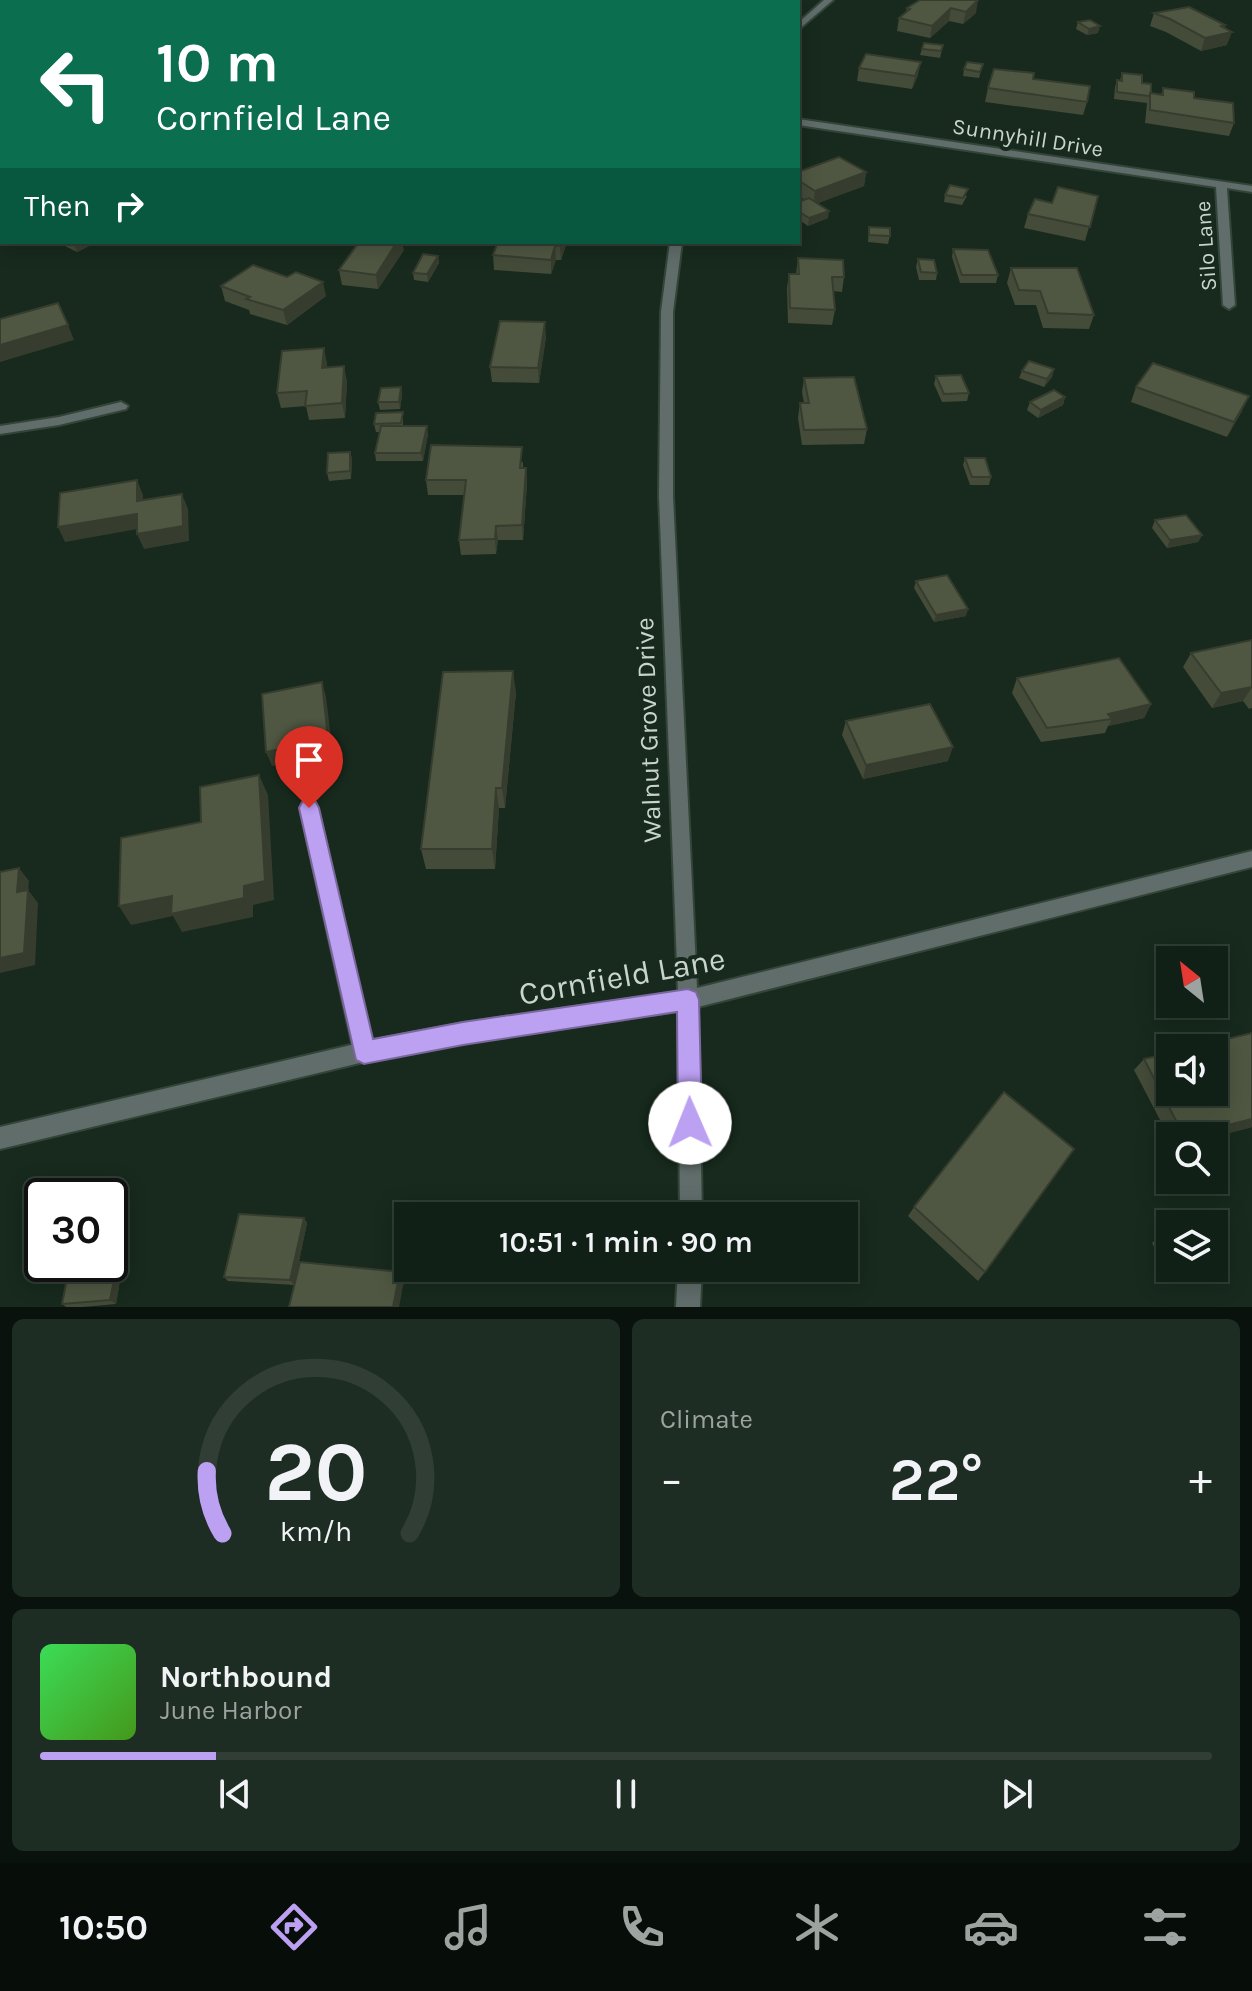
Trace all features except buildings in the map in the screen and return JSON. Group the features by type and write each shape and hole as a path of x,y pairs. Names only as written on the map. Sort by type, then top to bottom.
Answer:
{"street":[{"path":"800,25 829,0"},
{"name":"Sunnyhill Drive","path":"800,122 1252,189"},
{"name":"Silo Lane","path":"1221,185 1229,305"},
{"name":"Walnut Grove Drive","path":"675,244 667,312 666,496 688,1000 691,1202"},
{"path":"0,430 59,421 121,406"},
{"path":"309,808 364,1052"},
{"name":"Cornfield Lane","path":"0,1138 364,1052 463,1033 688,1000 1252,859"},
{"path":"688,1307 689,1282"}],"route":[{"path":"309,808 364,1052 463,1033 688,1000 690,1123"}]}
